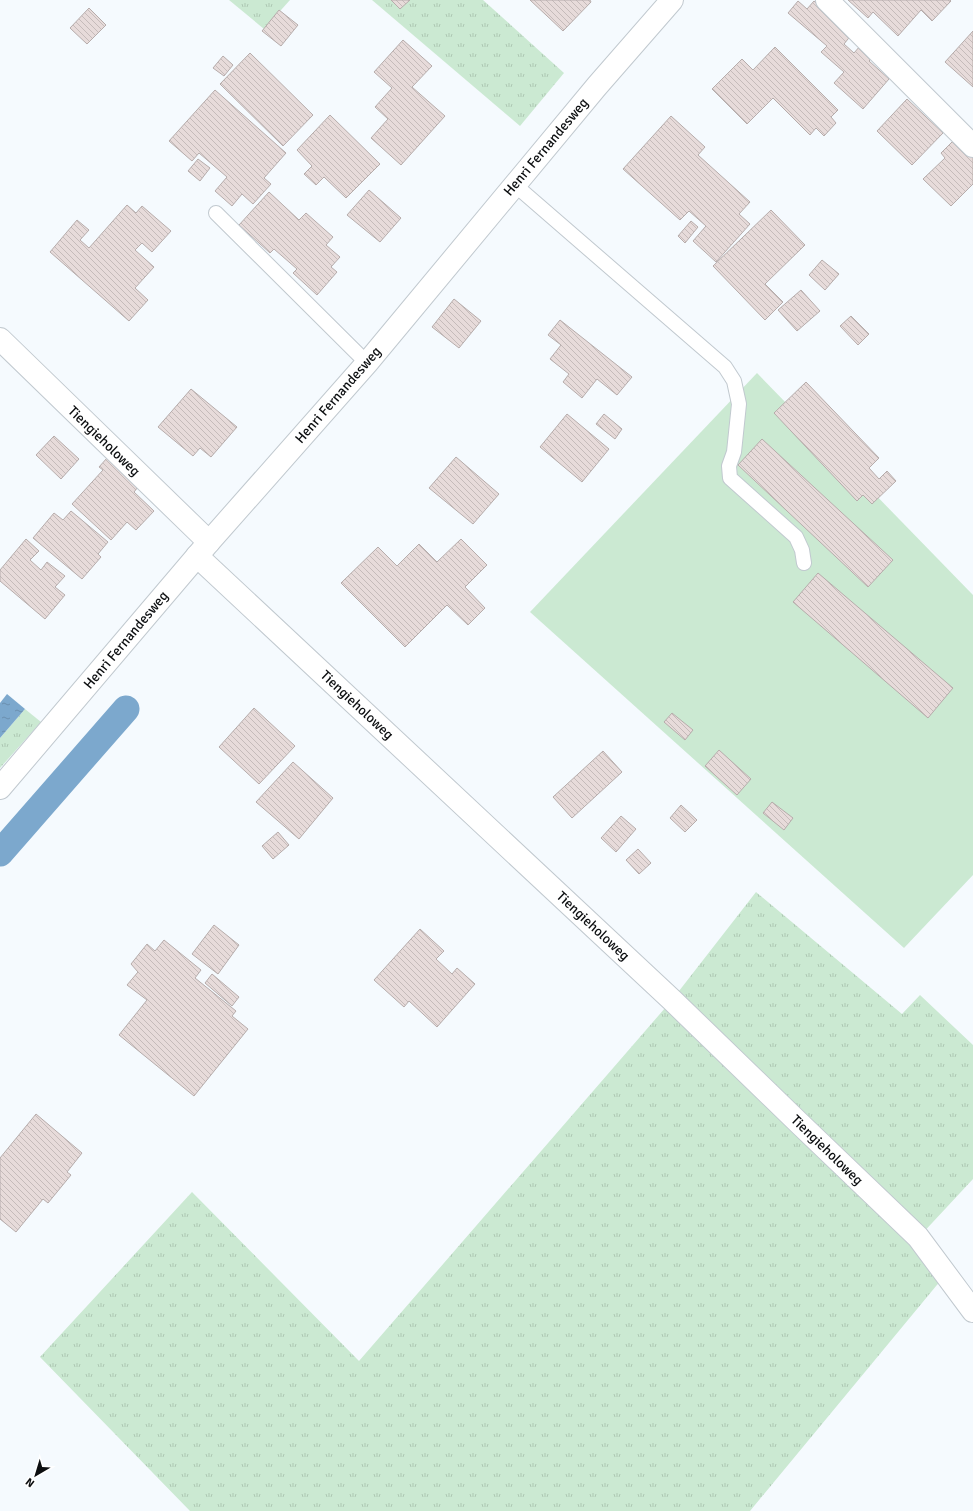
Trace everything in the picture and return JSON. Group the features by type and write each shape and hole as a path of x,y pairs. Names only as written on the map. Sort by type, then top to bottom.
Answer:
{"street":[{"name":"Henri Fernandesweg","path":"0,788 203,549 367,363 597,86 672,0"},
{"path":"826,0 973,146"},
{"name":"Tiengieholoweg","path":"0,339 203,549 918,1237 973,1311"}],"lane":[{"path":"515,185 726,367 734,381 739,404 734,452 729,466 730,478 796,537 802,550 804,563"},
{"path":"216,213 367,363"}],"green space":[{"path":"229,0 290,0 264,29"},
{"path":"372,0 483,0 564,73 520,126"},
{"path":"757,373 973,595 973,875 904,948 530,612"},
{"path":"25,709 41,722 0,768 0,738"},
{"path":"756,892 902,1014 920,995 973,1045 973,1179 919,1237 946,1274 750,1511 190,1511 40,1357 192,1192 359,1361 672,1000"}],"water":[{"path":"7,694 25,709 0,738 0,703"}],"building":[{"path":"391,0 410,0 400,9"},
{"path":"530,0 590,0 591,2 563,31"},
{"path":"848,0 951,1 932,21 921,10 898,36 873,12 868,18"},
{"path":"798,1 807,9 814,1 852,34 844,44 854,53 860,46 873,57 869,61 889,79 863,109 834,83 844,72 821,52 827,46 788,13"},
{"path":"89,8 106,25 87,44 70,28"},
{"path":"279,10 298,25 281,46 262,31"},
{"path":"973,31 973,87 945,62"},
{"path":"403,40 432,66 412,87 445,116 401,165 371,138 388,119 375,107 392,88 374,72"},
{"path":"775,47 838,110 831,117 836,123 824,136 816,128 810,135 773,98 747,124 712,89 742,59 753,70"},
{"path":"250,53 313,115 283,146 220,84"},
{"path":"223,56 233,65 224,76 213,68"},
{"path":"215,90 286,153 264,178 271,184 253,204 242,194 232,206 215,191 227,177 199,153 192,161 169,141"},
{"path":"907,99 943,133 912,165 877,131"},
{"path":"330,115 380,164 346,198 324,177 316,185 304,174 312,166 297,150"},
{"path":"671,116 705,147 698,155 750,202 739,214 750,224 716,262 693,241 706,226 689,211 680,220 623,169"},
{"path":"955,139 973,157 973,184 951,206 923,179 945,158 941,153"},
{"path":"198,159 210,168 200,181 188,171"},
{"path":"369,190 401,218 380,242 347,215"},
{"path":"269,192 299,220 306,213 333,237 326,245 340,257 331,267 337,272 317,295 293,273 297,269 274,249 270,253 239,225"},
{"path":"127,205 136,213 142,206 171,231 152,252 142,243 135,250 154,267 135,288 148,300 129,321 50,252 77,220 89,230 80,240 89,248"},
{"path":"771,210 805,245 765,284 783,302 765,320 713,266"},
{"path":"691,221 698,227 685,243 678,236"},
{"path":"822,260 839,274 825,290 809,275"},
{"path":"801,290 820,311 797,331 778,310"},
{"path":"454,299 481,321 459,348 432,327"},
{"path":"851,316 869,334 858,345 840,326"},
{"path":"560,320 632,377 617,395 597,379 582,398 563,382 569,374 550,359 561,345 548,335"},
{"path":"806,382 879,458 869,468 879,479 887,471 896,481 872,504 863,495 857,501 774,413"},
{"path":"191,389 237,427 211,457 200,448 193,456 158,427"},
{"path":"567,414 609,449 582,482 540,447"},
{"path":"604,414 622,429 615,439 596,424"},
{"path":"54,436 79,459 61,479 36,455"},
{"path":"762,439 893,560 868,587 738,465"},
{"path":"456,457 499,494 473,524 429,488"},
{"path":"107,458 138,487 134,492 154,511 136,530 127,522 111,540 72,504 103,470 99,467"},
{"path":"71,511 108,542 98,554 101,557 82,579 33,538 54,513 63,520"},
{"path":"26,539 39,551 30,560 41,570 47,562 65,576 55,587 65,595 45,619 0,581 0,570"},
{"path":"461,539 487,565 465,587 485,608 468,625 447,605 405,647 341,583 378,547 397,566 419,544 437,562"},
{"path":"818,573 953,688 928,718 793,602"},
{"path":"254,708 295,746 259,784 219,747"},
{"path":"672,713 693,730 685,740 664,722"},
{"path":"719,750 751,779 737,795 705,766"},
{"path":"603,751 622,772 572,818 553,797"},
{"path":"293,762 333,798 299,839 256,802"},
{"path":"772,802 793,818 784,830 763,813"},
{"path":"681,805 697,820 685,832 670,818"},
{"path":"621,816 636,829 616,852 601,838"},
{"path":"278,832 289,845 273,859 262,846"},
{"path":"638,849 651,863 639,874 626,860"},
{"path":"214,925 239,945 218,974 192,954"},
{"path":"420,929 444,951 436,959 452,974 457,968 475,984 437,1027 409,1001 404,1007 374,980"},
{"path":"164,940 201,970 195,978 236,1011 232,1016 248,1029 194,1096 119,1035 147,1000 127,985 138,972 131,964 147,944 155,951"},
{"path":"212,974 239,997 232,1006 205,983"},
{"path":"36,1114 82,1153 67,1172 71,1175 48,1203 43,1199 16,1232 0,1219 0,1158"}],"waterway":[{"path":"0,853 126,709"}]}
